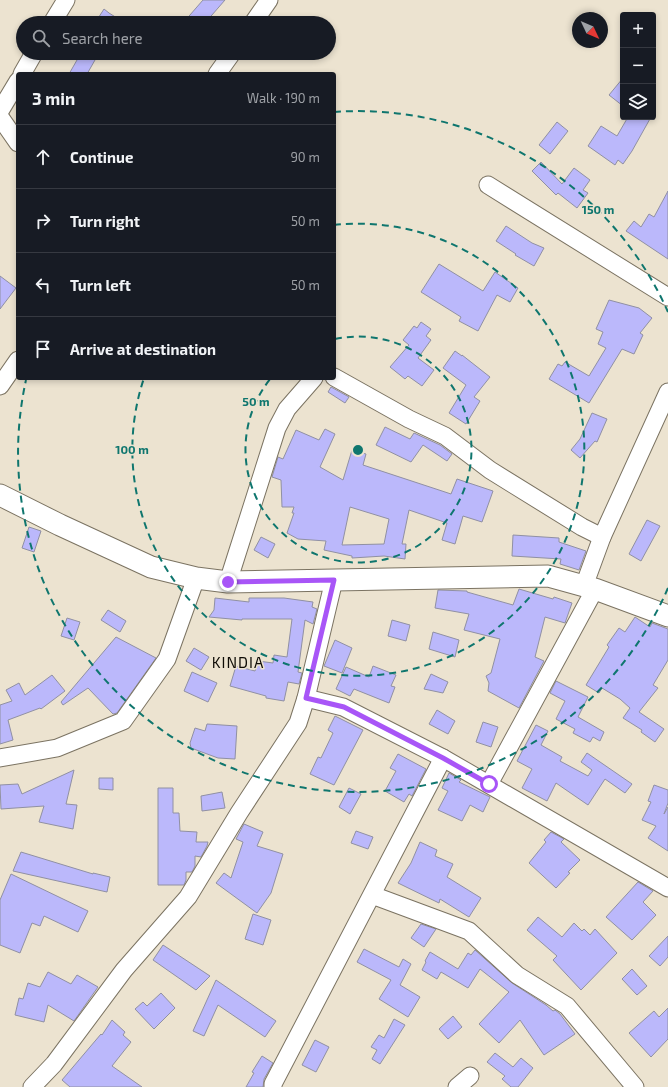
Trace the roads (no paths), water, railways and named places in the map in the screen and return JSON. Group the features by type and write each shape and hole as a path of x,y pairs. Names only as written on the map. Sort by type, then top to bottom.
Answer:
{"street":[{"path":"56,16 66,0"},
{"path":"258,16 269,0"},
{"path":"23,72 30,60"},
{"path":"218,72 227,60"},
{"path":"0,111 16,84"},
{"path":"0,118 16,140"},
{"path":"488,185 668,297"},
{"path":"0,386 16,363"},
{"path":"336,378 410,419 445,436 490,470 582,527 602,537"},
{"path":"228,582 277,428 287,409 312,380"},
{"path":"489,784 589,587 602,537 668,392"},
{"path":"0,495 60,525 151,566 196,578 228,582 548,576 589,587 668,616"},
{"path":"0,758 57,748 123,721 167,659 196,578"},
{"path":"32,1087 54,1064 124,970 188,897 238,813 298,723 306,698 334,580"},
{"path":"306,698 344,707 443,758 668,888"},
{"path":"273,1087 273,1084 443,758"},
{"path":"372,895 469,931 517,974 567,1006 635,1087"}],"district":[{"name":"KINDIA","path":"238,663"}]}
